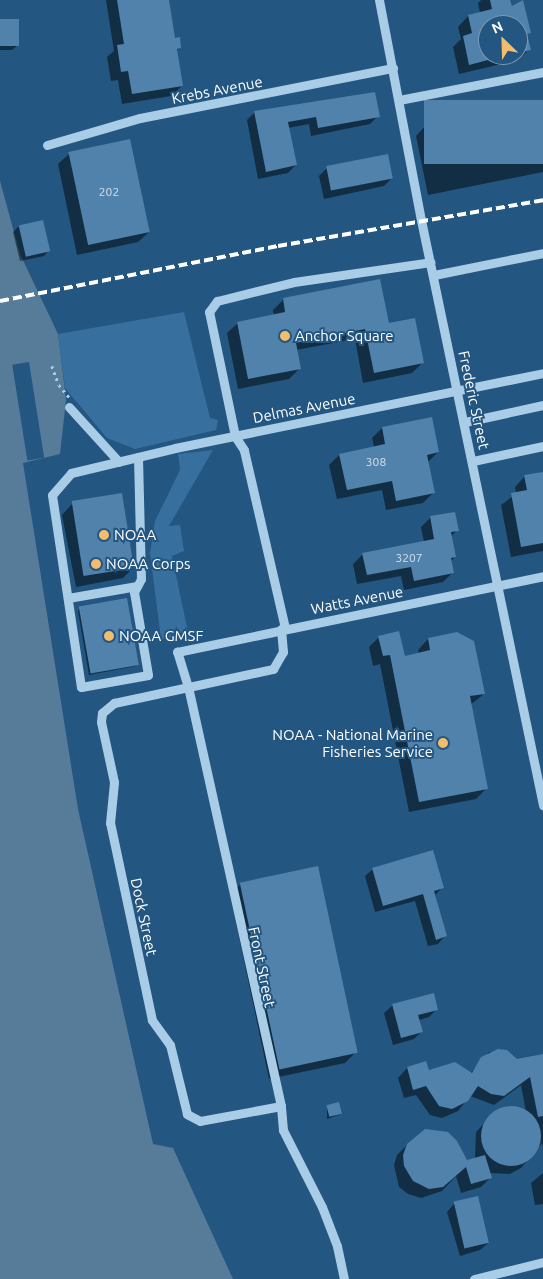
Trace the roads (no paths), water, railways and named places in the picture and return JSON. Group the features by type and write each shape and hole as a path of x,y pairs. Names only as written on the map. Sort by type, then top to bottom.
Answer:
{"street":[{"name":"Frederic Street","path":"379,0 430,262 459,391 543,805"},
{"name":"Krebs Avenue","path":"47,145 140,118 393,68"},
{"path":"399,100 543,72"},
{"path":"434,275 543,253"},
{"path":"188,687 273,668 283,652 283,629 244,450 234,436 210,312 213,304 294,282 430,262"},
{"name":"Delmas Avenue","path":"68,598 52,495 71,473 234,436 543,374"},
{"path":"70,404 119,462"},
{"path":"465,422 543,405"},
{"path":"473,461 543,446"},
{"path":"137,586 68,598 81,687 148,675 134,592 141,579 138,457"},
{"name":"Watts Avenue","path":"177,652 543,576"},
{"name":"Front Street","path":"177,652 188,687 281,1106 283,1130 322,1207 337,1246 344,1279"},
{"name":"Dock Street","path":"188,687 114,703 102,713 114,782 110,823 152,1020 170,1045 184,1107 191,1118 200,1121 281,1106"},
{"path":"474,1279 543,1262"}],"railway":[{"path":"0,301 278,246 543,200"}],"place":[{"name":"Anchor Square","path":"285,336"},
{"name":"NOAA","path":"104,535"},
{"name":"NOAA Corps","path":"96,564"},
{"name":"NOAA GMSF","path":"109,636"},
{"name":"NOAA - National Marine Fisheries Service","path":"443,743"}]}
